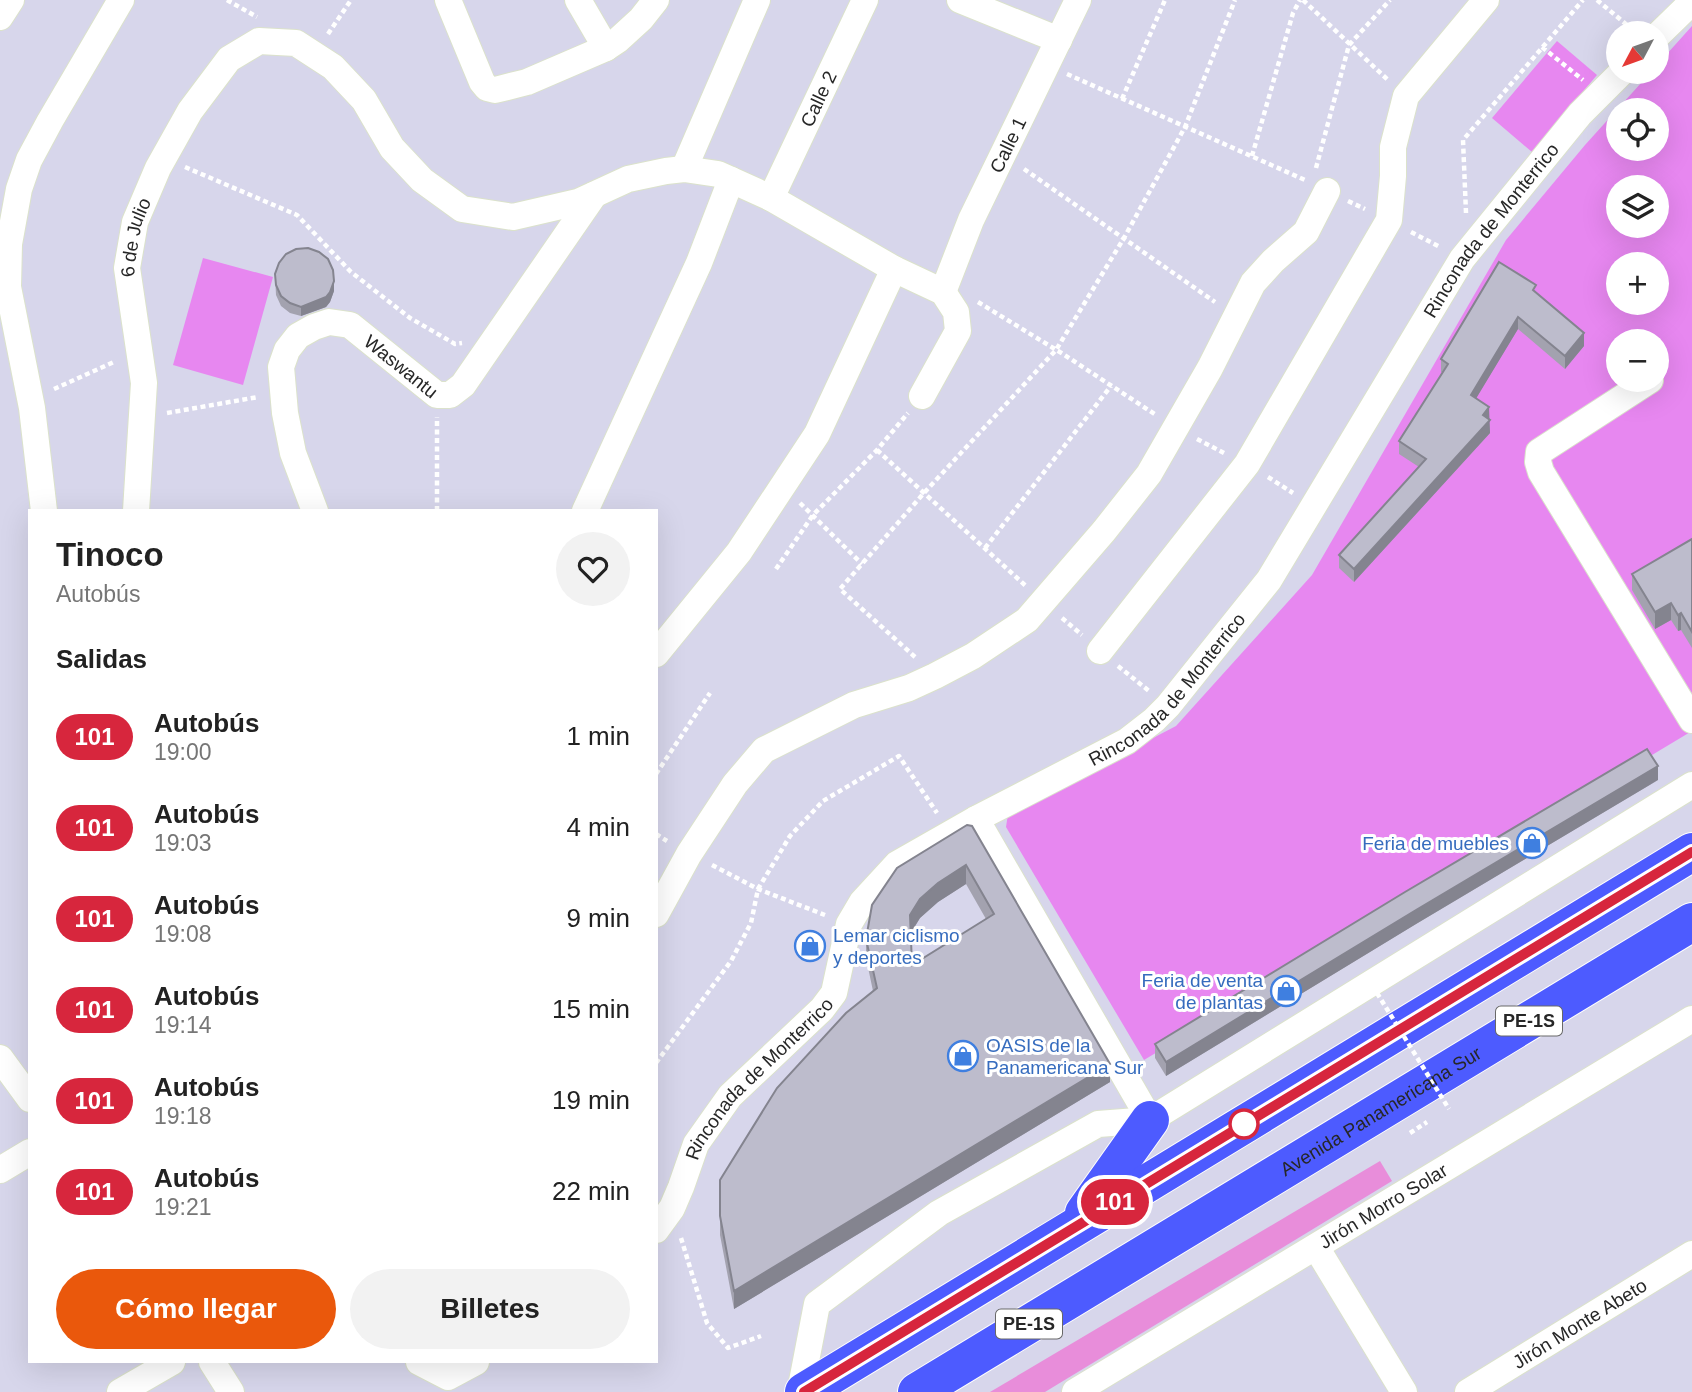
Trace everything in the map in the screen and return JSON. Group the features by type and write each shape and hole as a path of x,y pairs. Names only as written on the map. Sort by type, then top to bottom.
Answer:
{"highway":[{"path":"802,1392 1692,852"},
{"name":"Avenida Panamericana Sur","path":"917,1392 1692,922"},
{"path":"1074,1226 1150,1120"}],"street":[{"path":"0,17 12,0"},
{"path":"44,509 30,399 8,288 9,244 19,189 29,160 121,0"},
{"path":"448,0 482,82 495,90 527,82 606,48 641,19 656,0"},
{"path":"578,0 606,48"},
{"path":"684,169 757,0"},
{"name":"Calle 2","path":"771,198 865,0"},
{"path":"960,0 1059,40"},
{"name":"Calle 1","path":"943,292 971,220 1078,0"},
{"path":"1100,651 1247,464 1389,220 1394,176 1393,147 1406,96 1486,0"},
{"path":"1670,23 1692,2"},
{"name":"6 de Julio","path":"136,509 144,383 127,268 135,222 164,158 191,111 229,59 259,41 305,48"},
{"path":"305,48 333,67 364,100 392,148 422,180 462,209 513,217 578,202 628,179 666,171 684,169 718,174 771,198 894,269 943,292 956,312 958,331 922,396"},
{"name":"Rinconada de Monterrico","path":"658,1227 672,1208 696,1144 730,1096 822,1009 834,993 849,924 862,902 897,864 976,819 1127,741 1168,706 1269,580 1465,255 1580,114 1610,84"},
{"path":"586,509 699,263 730,180"},
{"path":"658,910 689,854 735,784 764,750 854,705 909,688 935,676 973,656 1027,620 1149,474 1253,283 1306,232 1320,187"},
{"name":"Waswantu","path":"314,509 293,453 283,392 281,367 287,350 298,336 330,322 349,325 437,395 450,395 463,385 594,195"},
{"path":"658,652 740,552 817,434 894,269"},
{"path":"1631,392 1539,452 1538,462 1541,472 1692,720"},
{"path":"802,1392 817,1304 939,1213 1098,1124 1150,1120 1692,785"},
{"path":"976,819 1150,1120"},
{"name":"Jirón Morro Solar","path":"1074,1392 1692,1019"},
{"path":"0,1058 28,1096"},
{"path":"0,1170 28,1153"},
{"path":"1316,1247 1404,1392"},
{"name":"Jirón Monte Abeto","path":"1468,1392 1692,1254"},
{"path":"120,1392 170,1363"},
{"path":"213,1363 231,1392"},
{"path":"421,1363 448,1377 474,1363"}],"path":[{"path":"305,48 351,0"},
{"path":"1122,99 1165,0"},
{"path":"935,676 840,589 1056,350 1124,238 1185,127 1235,0"},
{"path":"1252,156 1293,13 1301,0 1406,96"},
{"path":"1320,187 1349,45 1390,0"},
{"path":"1047,65 1465,255 1463,140 1583,0"},
{"path":"1597,0 1622,21"},
{"path":"1542,47 1600,94"},
{"path":"1003,155 1236,316"},
{"path":"164,158 298,215 351,272 410,318 455,344 471,343 499,332"},
{"path":"943,292 976,300 1176,428"},
{"path":"30,399 139,351"},
{"path":"985,548 1111,386"},
{"path":"142,418 283,392"},
{"path":"437,395 437,509"},
{"path":"776,569 813,515 877,450 922,396"},
{"path":"877,450 1042,601"},
{"path":"783,485 862,564"},
{"path":"658,771 710,693"},
{"path":"658,1060 731,961 751,923 758,889 790,836 823,801 899,756 950,834"},
{"path":"658,835 758,889 849,924"},
{"path":"1377,993 1449,1109"},
{"path":"672,1208 708,1322 728,1348 761,1336"}],"shaded area":[{"path":"1692,26 1692,731 1144,1060 1006,827 1008,814 1176,726 1312,575 1506,240 1585,145 1606,122 1606,161 1669,161 1669,98 1627,98 1640,84 1670,84 1670,51"},
{"path":"1557,41 1597,75 1532,152 1492,118"},
{"path":"203,258 273,277 243,385 173,365"},
{"path":"1380,1161 1392,1181 1045,1392 990,1392"}],"building":[{"path":"308,248 328,259 334,281 326,297 301,307 281,296 275,274 286,254 296,249"},
{"path":"1499,262 1536,285 1533,290 1584,333 1565,356 1518,317 1471,395 1489,407 1483,415 1490,420 1354,569 1339,555 1426,459 1399,441 1448,364 1441,359"},
{"path":"1692,539 1692,632 1681,613 1678,615 1671,603 1655,612 1632,574"},
{"path":"1647,749 1658,766 1166,1062 1155,1044"},
{"name":"OASIS de la Panamericana Sur","path":"967,825 972,826 1110,1064 734,1291 720,1216 720,1180 777,1088 846,1013 877,988 866,939 872,905 897,868","holes":["966,865 994,914 912,965 910,915 920,899 938,883"]}],"bus line":[{"name":"101","path":"804,1392 1692,852"}],"place":[{"name":"Feria de muebles","path":"1532,843"},
{"name":"Lemar ciclismo y deportes","path":"810,946"},
{"name":"Feria de venta de plantas","path":"1286,991"},
{"name":"OASIS de la Panamericana Sur","path":"963,1056"}]}
